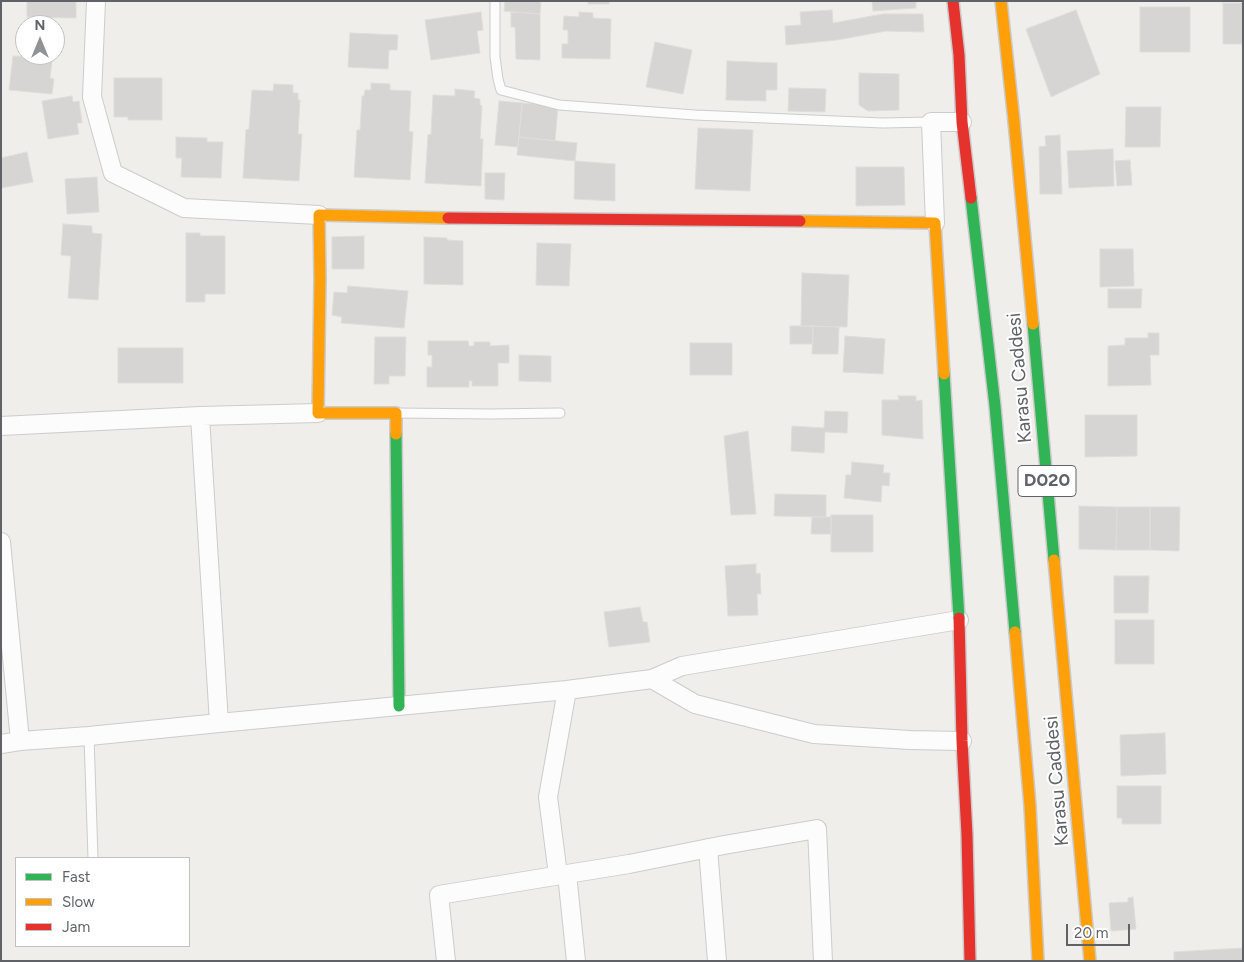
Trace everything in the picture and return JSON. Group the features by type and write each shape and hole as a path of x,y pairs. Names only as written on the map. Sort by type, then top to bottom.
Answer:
{"main road":[{"name":"Karasu Caddesi","path":"953,1 959,55 962,122 995,406 1030,806 1038,961"},
{"name":"Karasu Caddesi","path":"1001,1 1045,454 1090,961"},
{"path":"399,706 396,413 318,412 319,215 474,219 935,223 959,620 970,961"}],"street":[{"path":"96,1 92,98 113,173 184,208 319,215"},
{"path":"935,223 931,122 962,122"},
{"path":"1,426 318,412"},
{"path":"200,416 219,723"},
{"path":"1,542 20,742"},
{"path":"1,744 567,690 652,679 682,666 959,620"},
{"path":"652,679 695,704 814,734 962,741"},
{"path":"567,690 548,797 563,875 576,961"},
{"path":"446,961 439,895 629,864 817,829 823,961"},
{"path":"708,848 717,961"}],"lane":[{"path":"495,1 495,57 501,90 559,105 695,115 883,123 931,122"},
{"path":"396,413 560,413"},
{"path":"89,736 93,857"}],"building":[{"path":"27,1 76,1 76,18 65,18 65,15 27,15"},
{"path":"505,1 541,1 540,14 504,11"},
{"path":"588,1 609,1 609,4 588,4"},
{"path":"872,1 916,1 916,8 873,11"},
{"path":"1223,3 1243,3 1243,44 1223,44"},
{"path":"1140,7 1190,7 1190,52 1140,52"},
{"path":"832,10 833,23 883,14 923,14 924,32 886,31 837,40 786,45 785,26 801,25 800,12"},
{"path":"1076,10 1100,74 1051,97 1026,29"},
{"path":"481,12 483,30 477,31 480,53 431,60 425,20"},
{"path":"511,12 540,14 540,60 516,59 515,27 511,27"},
{"path":"579,12 593,13 593,18 611,19 610,59 562,58 562,44 568,44 568,30 563,30 564,16 579,17"},
{"path":"350,33 398,35 397,50 389,50 388,69 348,67"},
{"path":"655,42 692,50 683,94 646,87"},
{"path":"13,56 15,56 15,65 52,65 50,78 54,79 52,94 9,90"},
{"path":"727,61 777,63 777,90 766,90 766,101 726,100"},
{"path":"859,73 899,74 899,110 868,111 859,105"},
{"path":"114,78 162,78 162,120 128,120 128,117 114,117"},
{"path":"371,83 390,84 390,90 411,91 409,131 413,132 410,180 354,177 357,130 360,130 362,96 364,96 365,90 371,90"},
{"path":"274,84 293,85 293,93 298,93 298,100 300,100 298,134 302,134 299,181 243,178 246,130 249,129 252,90 273,91"},
{"path":"789,88 826,89 825,112 788,111"},
{"path":"455,89 475,91 474,98 480,99 480,105 482,106 480,139 483,139 481,186 425,183 428,135 431,134 433,95 455,96"},
{"path":"72,96 73,102 79,101 82,123 77,123 79,134 48,139 42,101"},
{"path":"499,101 522,103 518,147 495,145"},
{"path":"522,103 558,106 555,141 519,137"},
{"path":"1126,107 1161,107 1160,147 1125,147"},
{"path":"698,128 753,130 750,191 695,189"},
{"path":"1060,135 1062,194 1040,194 1039,147 1046,146 1045,136"},
{"path":"176,137 207,138 207,142 223,142 221,178 181,177 182,158 176,158"},
{"path":"519,137 577,143 575,161 517,155"},
{"path":"1113,149 1114,186 1069,188 1067,151"},
{"path":"27,152 33,182 1,188 1,158"},
{"path":"1130,160 1132,185 1117,186 1115,161"},
{"path":"575,161 615,164 615,201 574,199"},
{"path":"856,167 904,167 905,205 856,206"},
{"path":"485,173 505,173 504,200 485,199"},
{"path":"97,177 99,212 67,214 65,179"},
{"path":"63,224 92,226 92,233 102,234 98,300 68,298 71,256 61,255"},
{"path":"186,233 200,233 200,236 225,236 225,294 205,294 205,302 186,302"},
{"path":"364,236 364,269 332,269 332,237"},
{"path":"424,237 463,241 463,285 424,284"},
{"path":"537,243 571,244 569,286 536,285"},
{"path":"1100,249 1133,249 1134,286 1100,287"},
{"path":"802,273 849,275 847,327 801,326"},
{"path":"348,286 408,291 404,328 341,323 342,317 332,315 334,292 347,293"},
{"path":"1108,289 1142,289 1141,308 1108,308"},
{"path":"790,326 813,326 813,344 790,344"},
{"path":"813,326 839,327 838,354 812,354"},
{"path":"1148,333 1159,333 1159,355 1150,355 1151,385 1108,386 1108,346 1125,345 1125,338 1148,338"},
{"path":"845,336 885,339 883,374 843,372"},
{"path":"375,337 406,337 405,376 389,376 389,384 374,384"},
{"path":"428,341 468,341 469,346 474,346 474,342 490,342 490,346 509,345 509,363 498,363 498,386 472,386 472,381 469,381 469,387 427,387 427,367 432,367 432,355 428,355"},
{"path":"690,343 732,343 732,375 690,375"},
{"path":"118,348 183,348 183,383 118,383"},
{"path":"519,355 551,356 551,382 519,381"},
{"path":"898,396 916,396 916,401 922,400 923,439 882,435 882,400 899,400"},
{"path":"825,411 848,412 847,433 825,432 824,453 791,451 792,426 824,428"},
{"path":"1085,415 1137,415 1137,456 1085,457"},
{"path":"748,431 756,514 731,515 724,436"},
{"path":"852,462 884,465 883,473 890,473 889,486 882,485 881,502 844,498 846,475 851,475"},
{"path":"775,494 826,495 826,517 774,516"},
{"path":"1079,506 1117,507 1116,550 1079,549"},
{"path":"1117,507 1150,507 1150,550 1116,550"},
{"path":"1150,507 1180,507 1179,551 1150,550"},
{"path":"831,515 873,515 873,552 831,552"},
{"path":"812,517 831,517 831,534 811,534"},
{"path":"756,564 756,574 760,573 761,594 757,594 758,615 728,616 725,566"},
{"path":"1114,576 1149,576 1148,613 1114,613"},
{"path":"640,607 643,622 647,622 650,642 609,647 604,612"},
{"path":"1115,620 1154,620 1154,664 1115,664"},
{"path":"1165,733 1166,774 1121,776 1120,735"},
{"path":"1117,786 1161,786 1161,824 1122,824 1122,818 1117,818"},
{"path":"1133,897 1136,929 1111,931 1109,903 1128,902 1128,898"},
{"path":"1243,948 1243,961 1174,961 1174,952"}],"traffic: fast":[{"path":"971,198 995,406 1015,632"},
{"path":"1033,324 1054,560"},
{"path":"944,374 959,618"},
{"path":"396,434 399,706"}],"traffic: slow":[{"path":"1001,1 1033,324"},
{"path":"396,434 396,413 318,413 319,215 448,218"},
{"path":"800,221 935,223 944,374"},
{"path":"1054,560 1090,961"},
{"path":"1015,632 1030,806 1038,961"}],"traffic: jam":[{"path":"953,1 959,55 962,122 971,198"},
{"path":"448,218 800,221"},
{"path":"959,618 970,961"}]}
